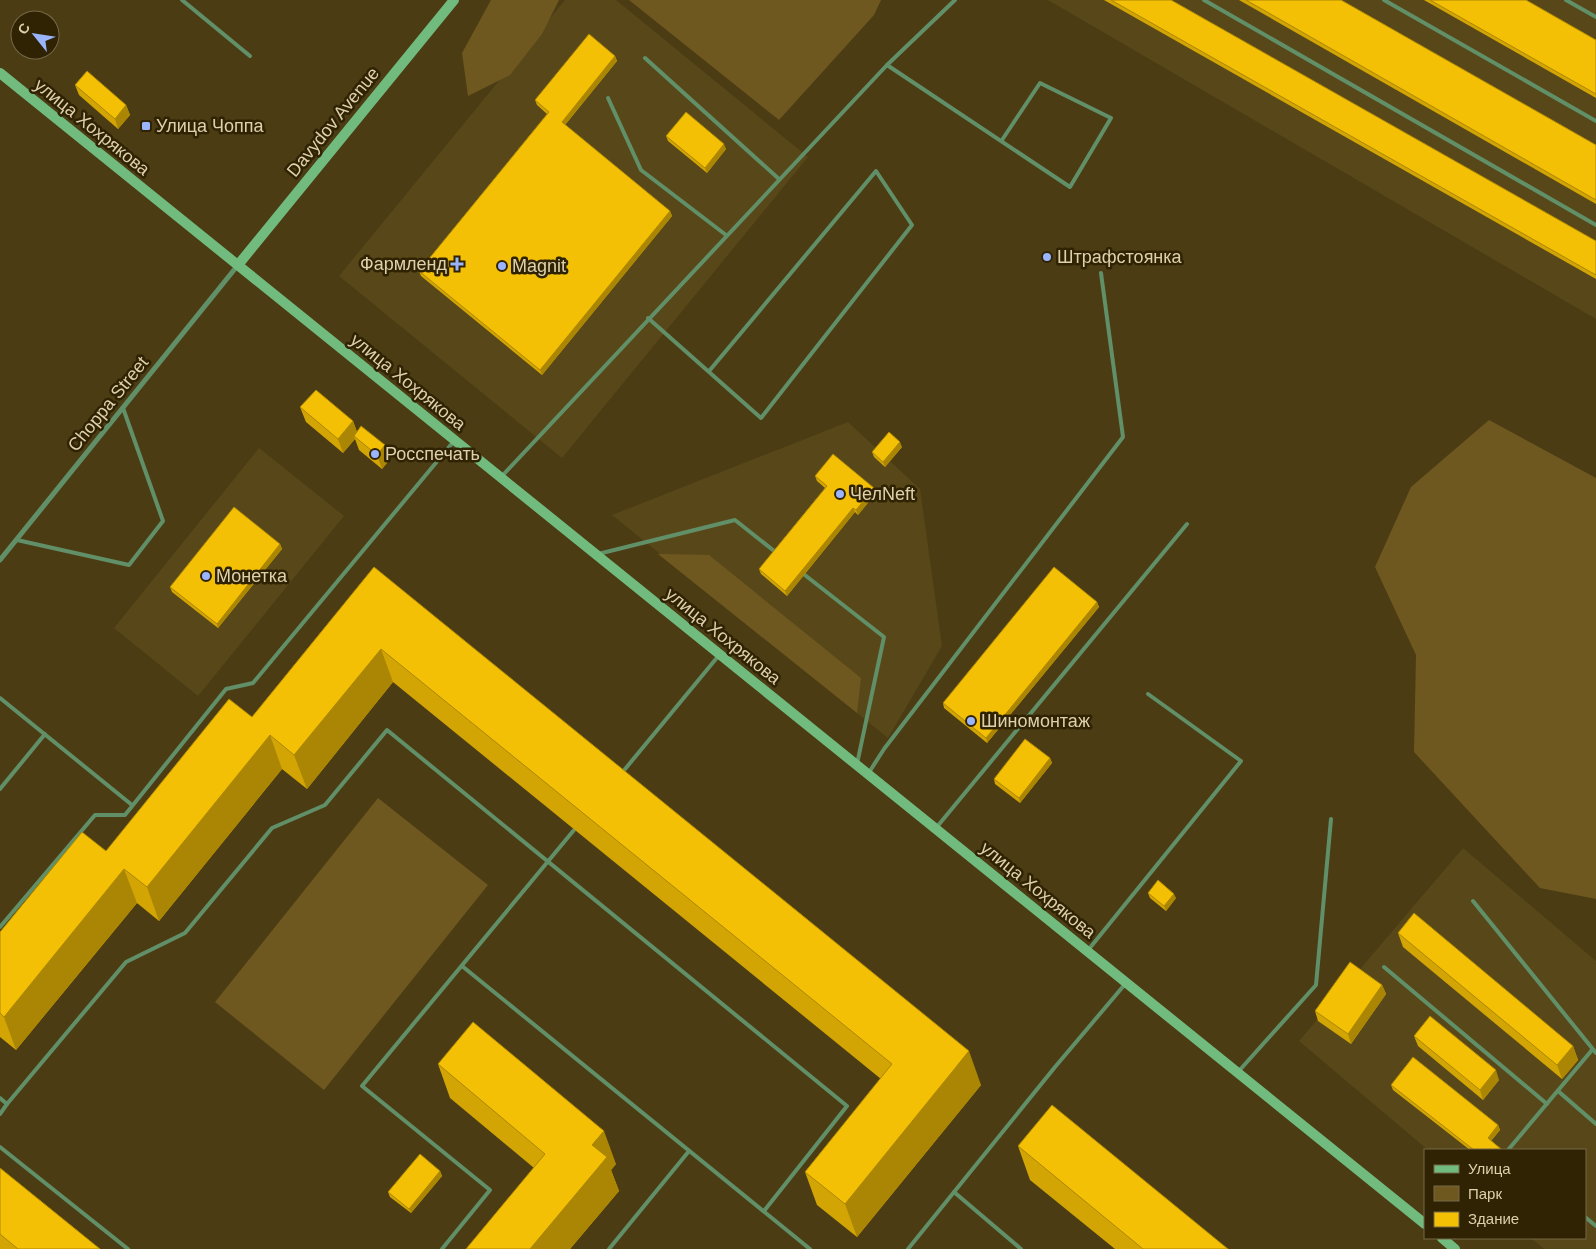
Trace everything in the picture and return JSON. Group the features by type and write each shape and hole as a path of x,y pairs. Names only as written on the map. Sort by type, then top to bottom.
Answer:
{"main road":[{"name":"Davydov Avenue","path":"238,265 454,0"},
{"name":"улица Хохрякова","path":"0,73 1424,1223"},
{"path":"1443,1239 1456,1249"}],"street":[{"name":"Choppa Street","path":"0,560 238,265"}],"lane":[{"path":"182,0 250,56"},
{"path":"501,478 648,318 887,65 956,0"},
{"path":"1204,0 1596,225"},
{"path":"1384,0 1596,121"},
{"path":"1566,0 1596,17"},
{"path":"645,58 779,179"},
{"path":"887,65 1070,187 1110,118 1040,83 1002,140"},
{"path":"608,98 641,170 726,235"},
{"path":"648,318 710,370 762,418 912,225 876,171 710,370"},
{"path":"868,774 884,749 1123,437 1101,273"},
{"path":"17,540 129,565 163,521 123,408"},
{"path":"0,927 95,815 125,815 226,689 253,683 455,441"},
{"path":"596,555 735,520 782,557"},
{"path":"936,828 1187,524"},
{"path":"798,570 884,638 857,764"},
{"path":"618,777 720,654"},
{"path":"1087,951 1241,761 1148,694"},
{"path":"0,698 132,805"},
{"path":"0,1114 126,962 185,933 272,828 325,805 387,730 847,1106 764,1211"},
{"path":"0,790 44,734"},
{"path":"1237,1074 1316,985 1331,819"},
{"path":"442,1249 490,1190 362,1086 574,830"},
{"path":"1473,901 1594,1052 1509,1149"},
{"path":"462,966 810,1249"},
{"path":"1384,967 1547,1104"},
{"path":"908,1249 1126,983"},
{"path":"1558,1091 1596,1124"},
{"path":"0,1098 7,1104"},
{"path":"0,1147 128,1249"},
{"path":"609,1249 689,1151"},
{"path":"954,1192 1021,1249"},
{"path":"1586,1218 1596,1226"}],"shaded area":[{"path":"565,0 616,0 808,157 562,458 339,276"},
{"path":"1048,0 1596,0 1596,319"},
{"path":"848,422 920,489 942,646 888,738 612,515"},
{"path":"259,448 344,516 198,696 114,628"},
{"path":"1463,848 1596,961 1596,1249 1544,1249 1532,1239 1586,1239 1586,1149 1427,1149 1299,1041"}],"green space":[{"path":"491,0 559,0 542,34 510,75 468,96 462,53"},
{"path":"629,0 881,0 874,15 779,120"},
{"path":"1489,420 1596,478 1596,899 1540,888 1414,752 1416,655 1375,567 1411,487"},
{"path":"658,554 709,555 861,678 857,713"},
{"path":"378,798 488,885 324,1090 215,1002"}],"building":[{"path":"1111,0 1171,0 1596,241 1596,275"},
{"path":"1246,0 1341,0 1596,145 1596,200"},
{"path":"1430,0 1526,0 1596,40 1596,94"},
{"path":"589,34 615,56 562,122 670,211 540,370 419,271 549,112 535,100"},
{"path":"87,71 126,105 115,119 75,85"},
{"path":"686,112 724,144 705,168 666,136"},
{"path":"316,390 353,421 338,439 300,407"},
{"path":"361,426 385,445 377,455 354,436"},
{"path":"889,432 900,442 883,462 872,452"},
{"path":"833,454 874,488 856,510 853,508 785,591 759,569 827,486 815,476"},
{"path":"234,507 280,544 217,624 170,587"},
{"path":"374,567 969,1051 845,1204 805,1172 892,1064 381,649 294,755 270,735 147,887 124,869 4,1017 0,1013 0,932 82,832 106,851 229,699 252,717"},
{"path":"1054,567 1097,602 986,738 943,703"},
{"path":"1025,739 1050,758 1019,798 994,779"},
{"path":"1158,880 1174,894 1164,906 1148,893"},
{"path":"1414,913 1573,1046 1557,1065 1398,933"},
{"path":"1350,962 1382,985 1348,1034 1315,1011"},
{"path":"1430,1016 1496,1070 1480,1090 1414,1036"},
{"path":"473,1022 604,1131 592,1145 607,1157 530,1249 466,1249 545,1154 438,1064"},
{"path":"1413,1057 1498,1125 1488,1138 1501,1149 1473,1149 1391,1085"},
{"path":"1052,1105 1228,1249 1143,1249 1018,1146"},
{"path":"420,1154 440,1171 409,1209 388,1192"},
{"path":"0,1168 100,1249 18,1249 0,1234"}],"place":[{"name":"Улица Чоппа","path":"146,126"},
{"name":"Штрафстоянка","path":"1047,257"},
{"name":"Фармленд","path":"457,264"},
{"name":"Magnit","path":"502,266"},
{"name":"Росспечать","path":"375,454"},
{"name":"ЧелNeft","path":"840,494"},
{"name":"Монетка","path":"206,576"},
{"name":"Шиномонтаж","path":"971,721"}]}
